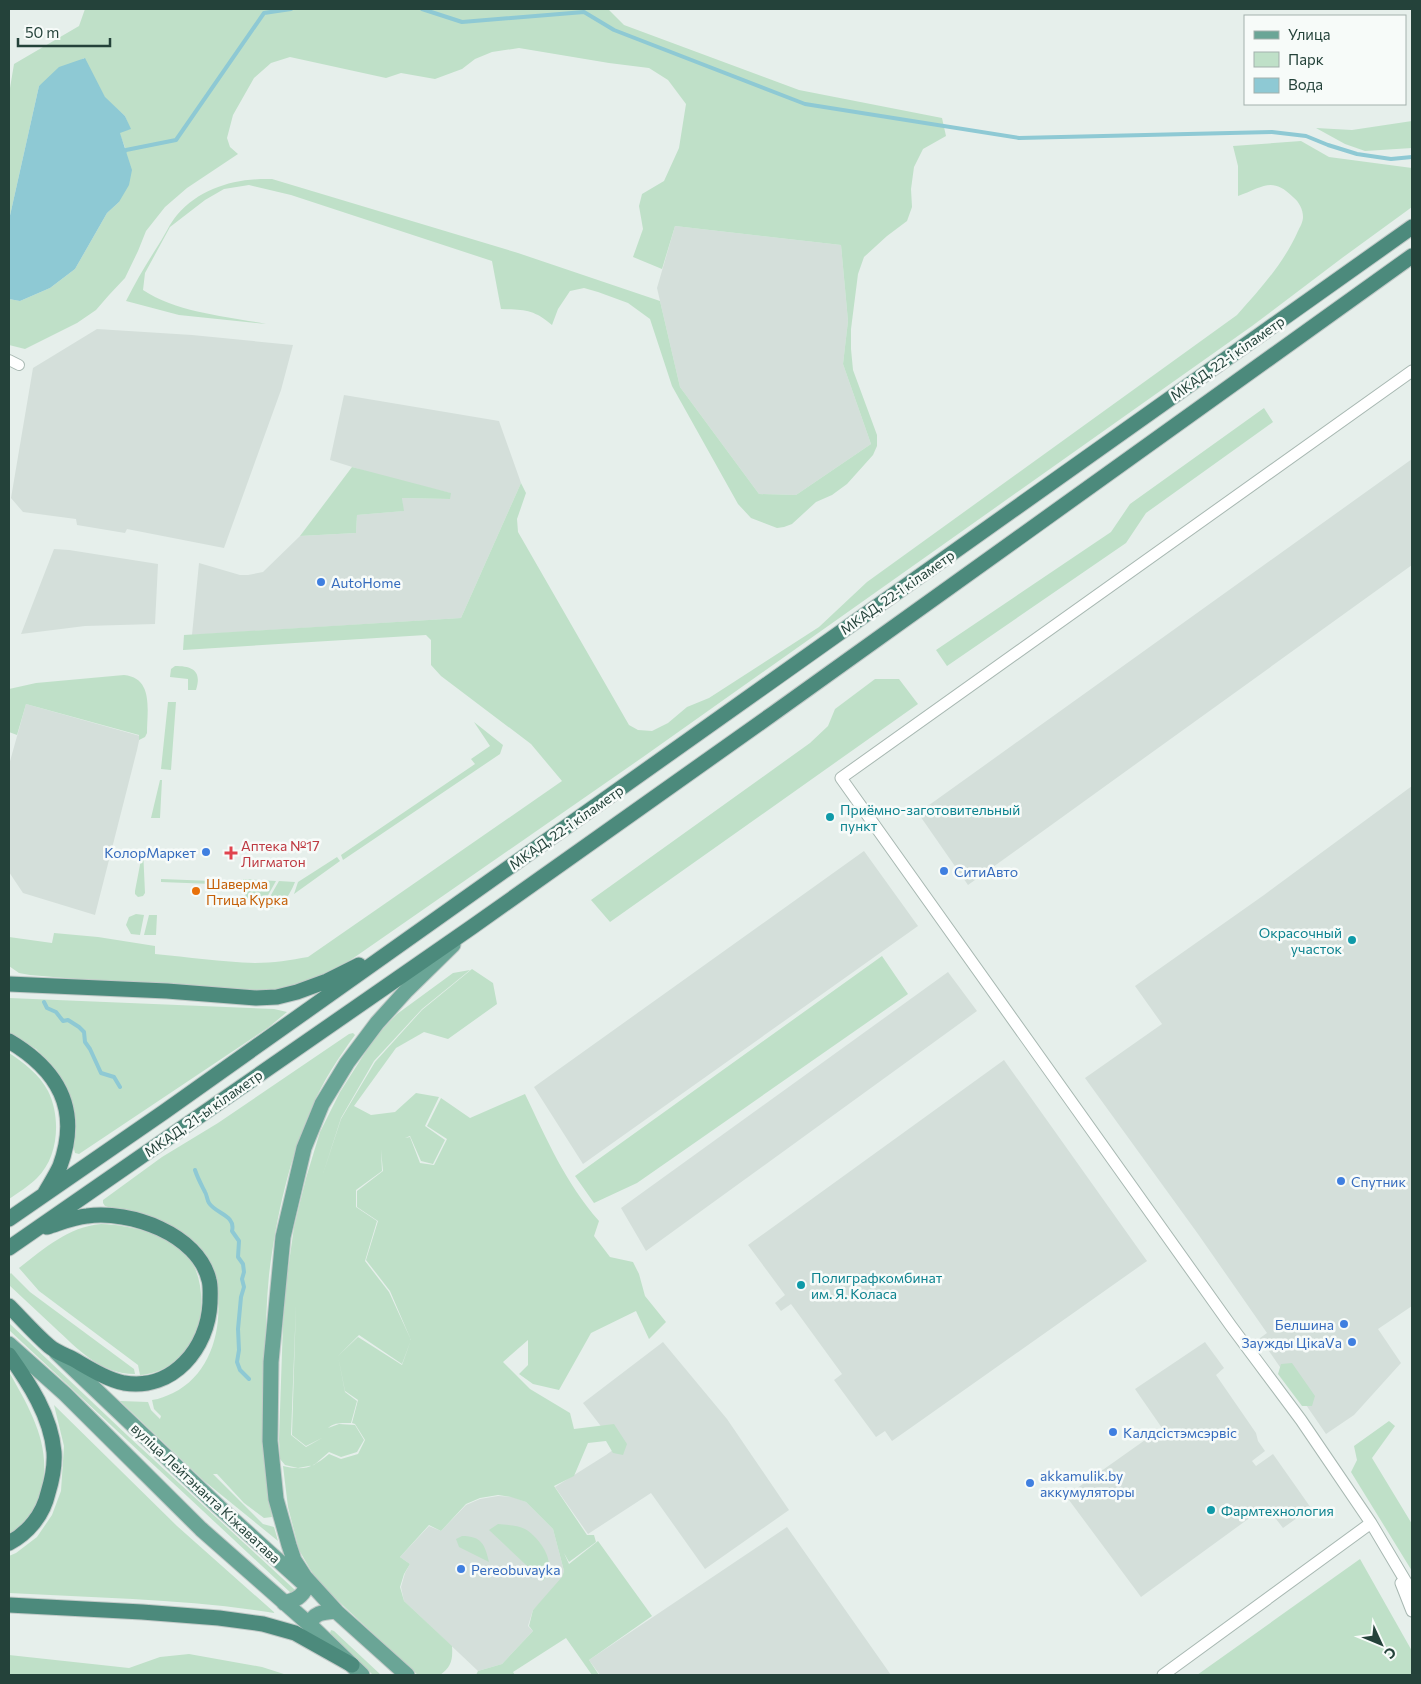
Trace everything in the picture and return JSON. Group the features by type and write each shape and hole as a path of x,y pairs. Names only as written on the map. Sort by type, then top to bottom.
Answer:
{"highway":[{"name":"МКАД, 22-і кіламетр","path":"381,958 1412,227"},
{"name":"МКАД, 22-і кіламетр","path":"397,979 774,713 1412,256"},
{"path":"9,984 167,991 256,998 277,997 327,981 400,944"},
{"name":"МКАД, 21-ы кіламетр","path":"9,1219 381,958"},
{"name":"МКАД, 21-ы кіламетр","path":"15,1244 397,979"},
{"path":"9,1041 27,1051 44,1067 56,1081 63,1097 68,1120 66,1145 59,1167 44,1196"},
{"path":"34,1231 87,1216 111,1215 135,1220 155,1226 175,1236 189,1247 206,1270 210,1282 210,1313 197,1350 188,1361 168,1377 142,1383 125,1383 109,1378 51,1348"},
{"name":"вуліца Лейтэнанта Кіжаватава","path":"9,1306 51,1348"},
{"path":"9,1354 25,1376 42,1410 49,1426 54,1451 53,1475 46,1503 34,1523 16,1540 9,1543"},
{"path":"9,1605 142,1612 219,1618 263,1624 295,1633 357,1670"}],"main road":[{"path":"336,1610 305,1577 294,1560 276,1498 270,1442 271,1362 283,1237 304,1148 322,1104 347,1063 377,1023 472,927"},
{"name":"вуліца Лейтэнанта Кіжаватава","path":"9,1344 65,1394 200,1529 310,1625 357,1670"},
{"name":"вуліца Лейтэнанта Кіжаватава","path":"51,1348 219,1507 407,1675"},
{"path":"284,1603 295,1600 302,1595 307,1586"},
{"path":"310,1625 315,1615 336,1610"}],"street":[{"path":"9,360 19,365"},
{"path":"1412,371 842,778 1226,1319 1302,1420 1371,1523 1412,1592"},
{"path":"1163,1675 1371,1523"},
{"path":"1390,1553 1412,1612"}],"shaded area":[{"path":"675,226 841,245 848,321 843,364 871,444 796,495 759,494 680,387 657,288"},
{"path":"97,329 192,335 293,345 281,390 224,548 127,529 125,533 77,525 76,519 23,512 11,498 33,368"},
{"path":"344,395 499,421 521,483 461,618 192,635 199,563 240,575 263,572 300,536 356,533 357,515 403,511 402,498 450,499 450,493 381,476 330,460"},
{"path":"1412,459 1412,565 968,885 918,813"},
{"path":"54,549 158,564 155,624 85,626 21,634"},
{"path":"26,704 140,736 95,915 23,893 9,872 9,765"},
{"path":"1412,786 1412,1306 1378,1329 1401,1363 1354,1415 1326,1434 1260,1338 1267,1333 1085,1078 1162,1024 1135,986 1264,895"},
{"path":"864,851 918,926 583,1164 534,1087"},
{"path":"948,972 977,1011 646,1251 621,1208"},
{"path":"1004,1060 1147,1261 892,1441 885,1431 876,1437 834,1380 842,1374 791,1304 781,1311 775,1303 785,1295 748,1245"},
{"path":"663,1342 727,1419 789,1510 705,1569 651,1493 588,1534 555,1487 617,1447 583,1403"},
{"path":"1205,1342 1224,1368 1216,1375 1256,1433 1258,1441 1265,1451 1252,1461 1256,1466 1273,1454 1311,1508 1283,1528 1266,1506 1141,1597 1066,1496 1162,1428 1135,1389"},
{"path":"498,1496 513,1497 526,1502 553,1529 564,1571 558,1584 533,1610 528,1626 533,1631 502,1664 478,1671 404,1601 401,1587 410,1564 400,1557 429,1526 441,1531 466,1505 480,1499"},
{"path":"787,1527 891,1675 600,1675 589,1660"}],"green space":[{"path":"85,9 608,9 624,25 799,90 942,118 946,136 923,149 914,167 911,189 912,207 907,221 864,257 858,274 851,329 851,349 853,370 877,435 877,446 873,455 847,484 832,495 816,502 792,524 777,528 751,518 738,504 672,386 650,319 628,303 584,288 570,291 558,309 552,325 528,311 501,309 492,261 291,195 249,185 224,189 205,200 170,227 145,273 143,290 157,298 187,309 266,324 179,315 126,301 172,222 187,205 197,197 220,186 246,180 272,179 518,253 660,301 680,387 759,494 796,495 871,444 843,364 848,321 841,245 675,226 662,269 633,257 643,229 639,206 642,194 664,181 679,148 686,104 668,80 649,68 519,48 492,52 475,59 462,69 435,79 401,73 386,78 290,57 271,63 254,78 233,115 227,138 230,147 238,154 187,188 165,207 146,231 125,278 96,310 77,323 25,349 9,345 9,299 20,301 50,288 75,269 107,213 119,202 126,150 119,132 130,129 125,116 105,98 84,58 39,86 9,220 9,94 14,64 79,26"},
{"path":"1412,121 1412,148 1365,151 1345,144 1316,128 1352,130"},
{"path":"1301,141 1329,157 1412,168 1412,207 1252,326 643,757 342,966 296,989 240,993 30,975 19,973 9,966 9,937 52,943 54,933 98,937 155,946 155,954 217,961 262,963 308,957 562,781 531,744 441,676 431,665 431,640 426,635 183,650 184,635 461,618 521,483 526,493 517,519 518,532 629,725 638,730 652,731 668,723 687,707 709,698 819,627 867,582 1237,315 1279,265 1292,243 1303,217 1297,201 1286,191 1273,185 1267,185 1238,196 1238,166 1233,146"},
{"path":"1264,408 1273,422 1146,513 1126,543 947,666 936,650 1111,532 1130,504"},
{"path":"352,467 451,493 450,499 402,498 404,511 357,515 356,533 300,536"},
{"path":"175,666 187,667 197,674 198,684 196,690 188,690 188,679 170,677 171,669"},
{"path":"124,675 134,677 140,682 147,697 147,733 145,737 139,740 139,735 26,704 17,735 9,732 9,689 36,683"},
{"path":"875,679 899,679 918,704 610,922 591,900 810,743 828,726 835,709"},
{"path":"168,702 176,702 171,770 161,769"},
{"path":"474,722 503,745 500,754 343,860 341,855 475,764 471,759 490,746"},
{"path":"160,780 162,780 160,818 151,818"},
{"path":"143,849 145,893 143,896 138,897 135,891"},
{"path":"337,857 340,861 294,894 298,882"},
{"path":"161,879 239,882 238,885 161,882"},
{"path":"243,879 276,881 261,908 246,897 243,889"},
{"path":"279,881 295,882 284,901 275,907 263,909"},
{"path":"136,914 144,915 140,935 131,934 126,925 129,917"},
{"path":"149,915 157,915 156,935 144,935"},
{"path":"882,956 908,994 637,1183 594,1203 575,1176"},
{"path":"472,969 493,983 497,1004 448,1039 424,1032 396,1048 354,1106 371,1115 395,1112 416,1093 439,1097 425,1126 445,1140 433,1164 421,1161 410,1136 405,1138 410,1137 420,1163 434,1165 447,1139 427,1126 441,1098 470,1118 525,1094 566,1176 599,1221 594,1236 610,1257 633,1262 639,1274 645,1296 666,1322 649,1339 636,1311 591,1333 559,1390 533,1384 519,1374 528,1365 528,1340 503,1362 530,1389 570,1413 574,1429 614,1424 627,1444 623,1455 613,1453 606,1441 588,1443 574,1476 554,1486 587,1535 594,1535 596,1542 569,1562 564,1553 569,1564 598,1541 652,1616 589,1660 599,1675 592,1675 566,1638 513,1672 515,1675 476,1675 478,1671 502,1664 533,1631 529,1626 533,1610 562,1577 564,1571 553,1529 526,1502 498,1495 480,1498 466,1504 441,1531 429,1525 400,1557 410,1564 404,1574 400,1587 404,1601 452,1646 450,1663 444,1672 440,1675 418,1675 318,1582 299,1550 288,1507 283,1466 297,1468 285,1465 280,1459 283,1324 294,1227 320,1132 340,1092 375,1037 397,1014 453,973 470,970 422,1009 374,1061 341,1118 322,1177 341,1119 375,1062 422,1010","holes":["381,1150 383,1171 357,1191 357,1207 378,1221 366,1260 390,1291 411,1340 389,1292 365,1261 377,1221 356,1207 356,1190 382,1171","296,1304 292,1435 306,1446 322,1438 306,1447 291,1435","359,1335 402,1364 411,1340 402,1365 358,1337 338,1356","338,1356 345,1391 358,1400 352,1423 355,1424 365,1440 358,1454 341,1459 329,1454 315,1464 329,1452 341,1457 357,1452 364,1440 355,1425 339,1424 328,1428 336,1424 351,1423 357,1401 345,1392"]},
{"path":"9,998 274,1009 287,1012 269,1027 79,1154 75,1153 73,1145 65,1086 56,1070 36,1049 9,1033"},
{"path":"353,1033 355,1035 321,1088 304,1127 284,1189 275,1232 267,1296 264,1399 266,1477 272,1517 264,1518 244,1503 217,1474 213,1474 263,1524 274,1527 278,1541 203,1480 120,1401 148,1402 151,1410 160,1419 161,1416 154,1409 152,1400 173,1393 187,1384 198,1373 207,1359 217,1328 218,1296 215,1280 206,1255 196,1243 175,1228 105,1206 103,1200 162,1157 218,1123"},
{"path":"9,1053 31,1069 45,1085 55,1113 56,1136 50,1159 44,1169 31,1184 9,1199"},
{"path":"101,1224 135,1228 157,1236 177,1247 193,1263 200,1286 201,1298 201,1311 196,1335 191,1345 181,1357 162,1370 140,1375 138,1365 39,1291 19,1268 67,1234 78,1229"},
{"path":"11,1273 30,1292 134,1369 135,1374 111,1370 81,1352 9,1285 9,1275"},
{"path":"9,1323 295,1590 292,1594 9,1330"},
{"path":"1292,1363 1315,1396 1312,1406 1302,1406 1278,1374 1281,1364"},
{"path":"9,1372 32,1414 42,1444 44,1475 36,1507 26,1522 9,1537"},
{"path":"54,1405 177,1526 275,1613 176,1602 9,1593 9,1556 37,1537 52,1515 61,1491 64,1446"},
{"path":"1389,1421 1395,1426 1372,1458 1412,1524 1412,1571 1351,1472 1357,1460 1354,1446"},
{"path":"498,1524 525,1529 542,1545 546,1552 549,1567 543,1581 489,1530"},
{"path":"462,1536 469,1536 482,1543 489,1562 459,1547 456,1539"},
{"path":"1360,1559 1412,1651 1412,1675 1197,1675"},
{"path":"331,1630 381,1675 373,1675 332,1636"},
{"path":"189,1654 262,1667 287,1675 9,1675 9,1655 129,1668 160,1657"}],"water":[{"path":"85,58 105,97 125,116 131,129 120,133 132,170 129,185 119,202 107,213 75,269 50,288 20,301 9,299 9,220 39,86 59,67"}],"waterway":[{"path":"124,152 176,140 264,13 291,9"},
{"path":"422,9 462,22 584,12 614,30 805,104 1019,138 1272,132 1306,136 1357,154 1391,159 1412,157"},
{"path":"44,1002 47,1008 56,1012 63,1021 68,1020 84,1032 85,1042 101,1073 114,1077 120,1087"},
{"path":"195,1170 209,1203 231,1221 232,1231 239,1241 238,1257 243,1264 244,1272 242,1279 244,1287 241,1297 238,1329 239,1350 237,1362 240,1370 249,1379"}],"place":[{"name":"AutoHome","path":"321,582"},
{"name":"Приёмно-заготовительный пункт","path":"830,817"},
{"name":"КолорМаркет","path":"206,852"},
{"name":"Аптека №17 Лигматон","path":"231,853"},
{"name":"СитиАвто","path":"944,871"},
{"name":"Шаверма Птица Курка","path":"196,891"},
{"name":"Окрасочный участок","path":"1352,940"},
{"name":"Спутник","path":"1341,1181"},
{"name":"Полиграфкомбинат им. Я. Коласа","path":"801,1285"},
{"name":"Белшина","path":"1344,1324"},
{"name":"Заужды ЦікаVа","path":"1352,1342"},
{"name":"Калдсістэмсэрвіс","path":"1113,1432"},
{"name":"akkamulik.by аккумуляторы","path":"1030,1483"},
{"name":"Фармтехнология","path":"1211,1510"},
{"name":"Pereobuvayka","path":"461,1569"}]}
